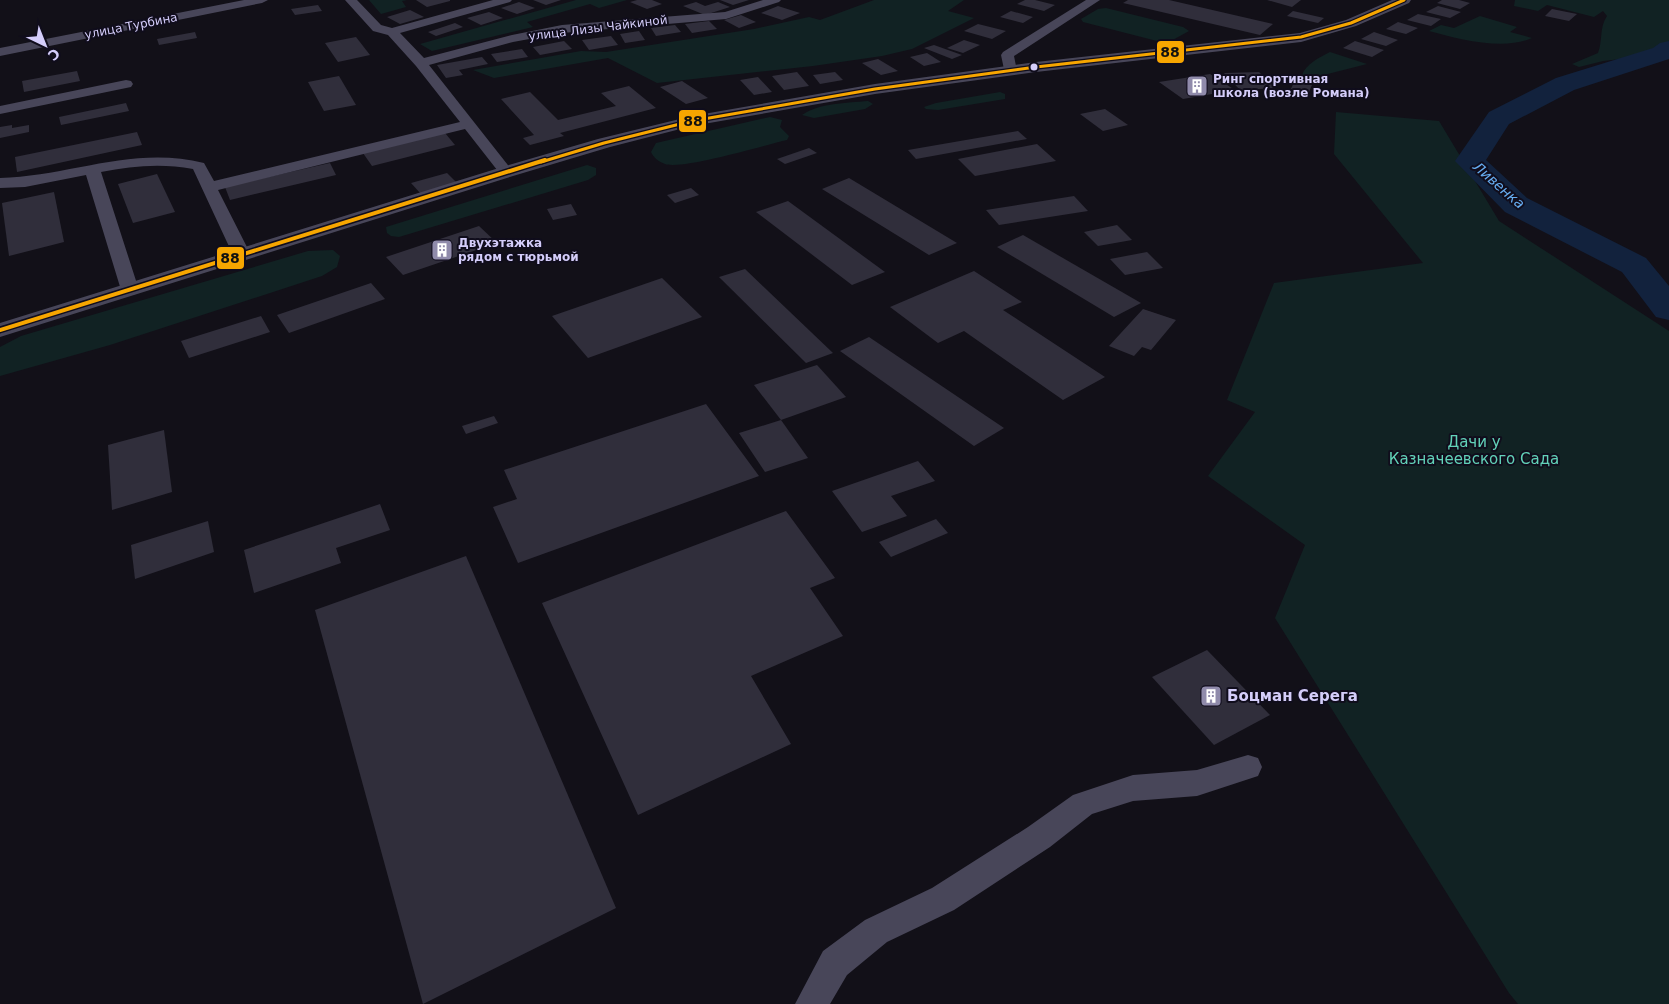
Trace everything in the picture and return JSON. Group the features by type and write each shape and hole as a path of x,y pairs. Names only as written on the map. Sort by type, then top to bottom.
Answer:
{"street":[{"name":"улица Турбина","path":"0,52 262,0"},
{"path":"350,0 377,28 392,32 506,0"},
{"name":"улица Лизы Чайкиной","path":"421,63 536,34 572,28 726,15 775,0"},
{"path":"0,330 506,172 604,143 692,121 875,89 1321,33 1351,23 1404,0"},
{"path":"1072,2 1090,2"},
{"path":"1010,71 1007,55 1090,2"},
{"path":"392,32 421,63 506,172"},
{"path":"0,110 126,84"},
{"path":"210,187 470,124"},
{"path":"0,183 23,182 148,160 193,164 199,166 242,255"},
{"path":"92,169 130,290"},
{"path":"812,1004 835,963 876,931 944,899 1039,837 1083,804 1133,788 1197,783 1248,767"}],"green space":[{"path":"369,0 407,0 402,1 406,7 381,14"},
{"path":"576,0 627,0 599,8 590,4 527,22 533,27 432,51 420,44"},
{"path":"874,0 964,0 948,11 974,18 912,49 882,56 813,66 657,83 608,58 494,78 473,70 581,51 606,52 754,29 809,17 820,20"},
{"path":"1515,0 1669,0 1669,42 1638,57 1603,61 1579,67 1572,64 1598,53 1603,25 1607,16 1603,11 1594,17 1547,5 1538,11 1514,6"},
{"path":"1106,8 1183,27 1189,31 1169,42 1157,41 1083,22 1081,19 1098,9"},
{"path":"1480,16 1517,27 1510,32 1532,38 1521,42 1495,44 1429,31 1441,25 1454,28"},
{"path":"1330,52 1367,64 1312,78 1302,75 1310,64"},
{"path":"1000,92 1005,94 1005,99 938,110 926,109 924,107 936,103"},
{"path":"868,101 873,104 865,109 814,118 802,115 825,106"},
{"name":"Дачи у Казначеевского Сада","path":"1336,112 1439,121 1499,221 1669,331 1669,1004 1518,1004 1509,993 1275,618 1305,545 1208,476 1255,412 1227,400 1274,283 1423,263 1334,154"},
{"path":"770,117 782,120 780,127 789,136 787,140 705,160 674,165 661,162 651,152 656,143"},
{"path":"587,165 596,168 596,175 588,180 399,237 391,236 387,233 386,227"},
{"path":"333,250 340,256 337,267 322,276 110,345 0,376 0,347 21,336 308,251"}],"building":[{"path":"416,0 450,0 450,1 427,7"},
{"path":"533,0 561,0 546,5"},
{"path":"652,0 662,4 647,9 630,2"},
{"path":"720,0 749,0 733,5"},
{"path":"1025,0 1035,0 1055,5 1044,11 1017,4"},
{"path":"1128,0 1169,0 1273,24 1260,35 1123,3"},
{"path":"1267,0 1301,0 1292,7"},
{"path":"1442,0 1459,0 1470,3 1460,9 1437,3"},
{"path":"519,2 535,8 517,14 501,8"},
{"path":"696,2 705,6 718,2 730,7 705,15 683,6"},
{"path":"318,5 322,11 295,15 291,9"},
{"path":"778,6 800,13 782,20 761,13"},
{"path":"1438,6 1461,12 1450,18 1426,12"},
{"path":"1552,9 1577,14 1569,21 1545,16"},
{"path":"410,10 424,17 400,24 387,17"},
{"path":"1011,11 1033,17 1023,23 1000,17"},
{"path":"1293,11 1324,18 1318,23 1287,16"},
{"path":"489,12 503,18 481,25 467,18"},
{"path":"1418,14 1441,19 1431,26 1407,20"},
{"path":"741,15 756,22 739,28 724,20"},
{"path":"709,21 717,29 692,33 685,24"},
{"path":"1398,22 1418,28 1406,34 1386,29"},
{"path":"455,23 463,27 436,36 428,32"},
{"path":"978,24 1006,31 992,39 964,31"},
{"path":"675,25 681,32 656,36 651,28"},
{"path":"639,31 645,40 625,43 620,34"},
{"path":"195,32 197,38 159,45 157,39"},
{"path":"1374,32 1398,40 1386,46 1361,39"},
{"path":"611,36 618,45 589,50 582,40"},
{"path":"356,37 370,55 338,62 325,43"},
{"path":"964,40 980,45 963,53 947,48"},
{"path":"564,41 572,49 540,55 533,47"},
{"path":"1355,41 1384,50 1372,57 1343,48"},
{"path":"934,45 962,55 952,59 924,48"},
{"path":"522,49 528,57 497,62 491,54"},
{"path":"927,53 941,62 924,66 910,57"},
{"path":"482,57 488,64 459,70 463,75 446,78 437,65"},
{"path":"878,59 898,71 881,75 862,63"},
{"path":"77,71 80,81 24,92 22,81"},
{"path":"797,72 809,86 784,90 772,76"},
{"path":"835,72 843,80 820,84 813,75"},
{"path":"1259,72 1275,88 1240,90 1224,73"},
{"name":"Ринг спортивная школа (возле Романа)","path":"1210,74 1235,90 1183,99 1159,82"},
{"path":"339,76 356,105 324,111 308,82"},
{"path":"758,77 772,92 754,95 740,80"},
{"path":"1296,77 1314,80 1309,92 1291,89"},
{"path":"682,81 708,98 686,104 660,87"},
{"path":"629,86 656,108 560,133 564,136 530,145 523,138 534,135 501,99 530,92 558,120 616,106 601,93"},
{"path":"126,103 129,111 61,125 59,117"},
{"path":"1105,109 1128,125 1103,131 1080,114"},
{"path":"12,125 12,128 29,125 29,132 0,138 0,127"},
{"path":"1018,131 1027,139 916,159 908,150"},
{"path":"137,132 142,145 17,172 15,157"},
{"path":"445,133 455,145 372,166 363,153"},
{"path":"1037,144 1056,161 975,176 958,159"},
{"path":"809,148 817,153 785,164 777,159"},
{"path":"330,163 336,175 230,200 225,187"},
{"path":"447,173 457,183 421,194 411,183"},
{"path":"157,174 175,212 133,223 118,184"},
{"path":"849,178 957,243 929,255 822,189"},
{"path":"691,188 699,195 675,203 667,195"},
{"path":"54,192 64,242 9,256 2,203"},
{"path":"1074,196 1088,211 999,225 986,210"},
{"path":"788,201 885,272 852,285 756,212"},
{"path":"571,204 577,215 553,220 547,209"},
{"path":"1117,225 1132,240 1098,246 1084,232"},
{"name":"Двухэтажка рядом с тюрьмой","path":"479,226 497,243 403,275 386,257"},
{"path":"1023,235 1141,303 1114,317 997,247"},
{"path":"1147,252 1163,268 1125,275 1110,259"},
{"path":"745,269 833,353 806,363 719,277"},
{"path":"974,271 1022,302 1003,310 1105,377 1063,400 964,331 938,343 890,307"},
{"path":"662,278 702,317 588,358 552,316"},
{"path":"371,283 385,299 289,333 277,315"},
{"path":"1143,309 1176,320 1151,350 1142,347 1134,356 1109,346"},
{"path":"261,316 270,332 189,358 181,341"},
{"path":"869,337 1004,428 974,446 840,351"},
{"path":"817,365 846,397 781,420 754,385"},
{"path":"706,404 759,476 518,563 493,507 517,499 504,470"},
{"path":"494,416 498,423 466,434 462,426"},
{"path":"781,420 808,458 765,472 739,433"},
{"path":"164,430 172,492 112,510 108,445"},
{"path":"918,461 935,481 891,496 907,516 862,532 832,491"},
{"path":"380,504 390,530 336,548 341,563 254,593 244,550"},
{"path":"786,511 835,578 810,588 843,636 751,676 791,744 638,815 542,603"},
{"path":"936,519 948,533 891,557 879,542"},
{"path":"208,521 214,552 135,579 131,545"},
{"path":"466,556 616,908 423,1004 315,610"},
{"name":"Боцман Серега","path":"1207,650 1270,715 1214,745 1152,677"}],"waterway":[{"name":"Ливенка","path":"1669,48 1662,53 1565,84 1499,118 1470,161 1516,205 1634,265 1669,309"}],"transit line":[{"name":"88","path":"0,330 506,172 604,143 692,121 875,89 1036,67 1301,37 1351,23 1404,0"}],"place":[{"name":"Ринг спортивная школа (возле Романа)","path":"1197,86"},
{"name":"Двухэтажка рядом с тюрьмой","path":"442,250"},
{"name":"Боцман Серега","path":"1211,696"}]}
